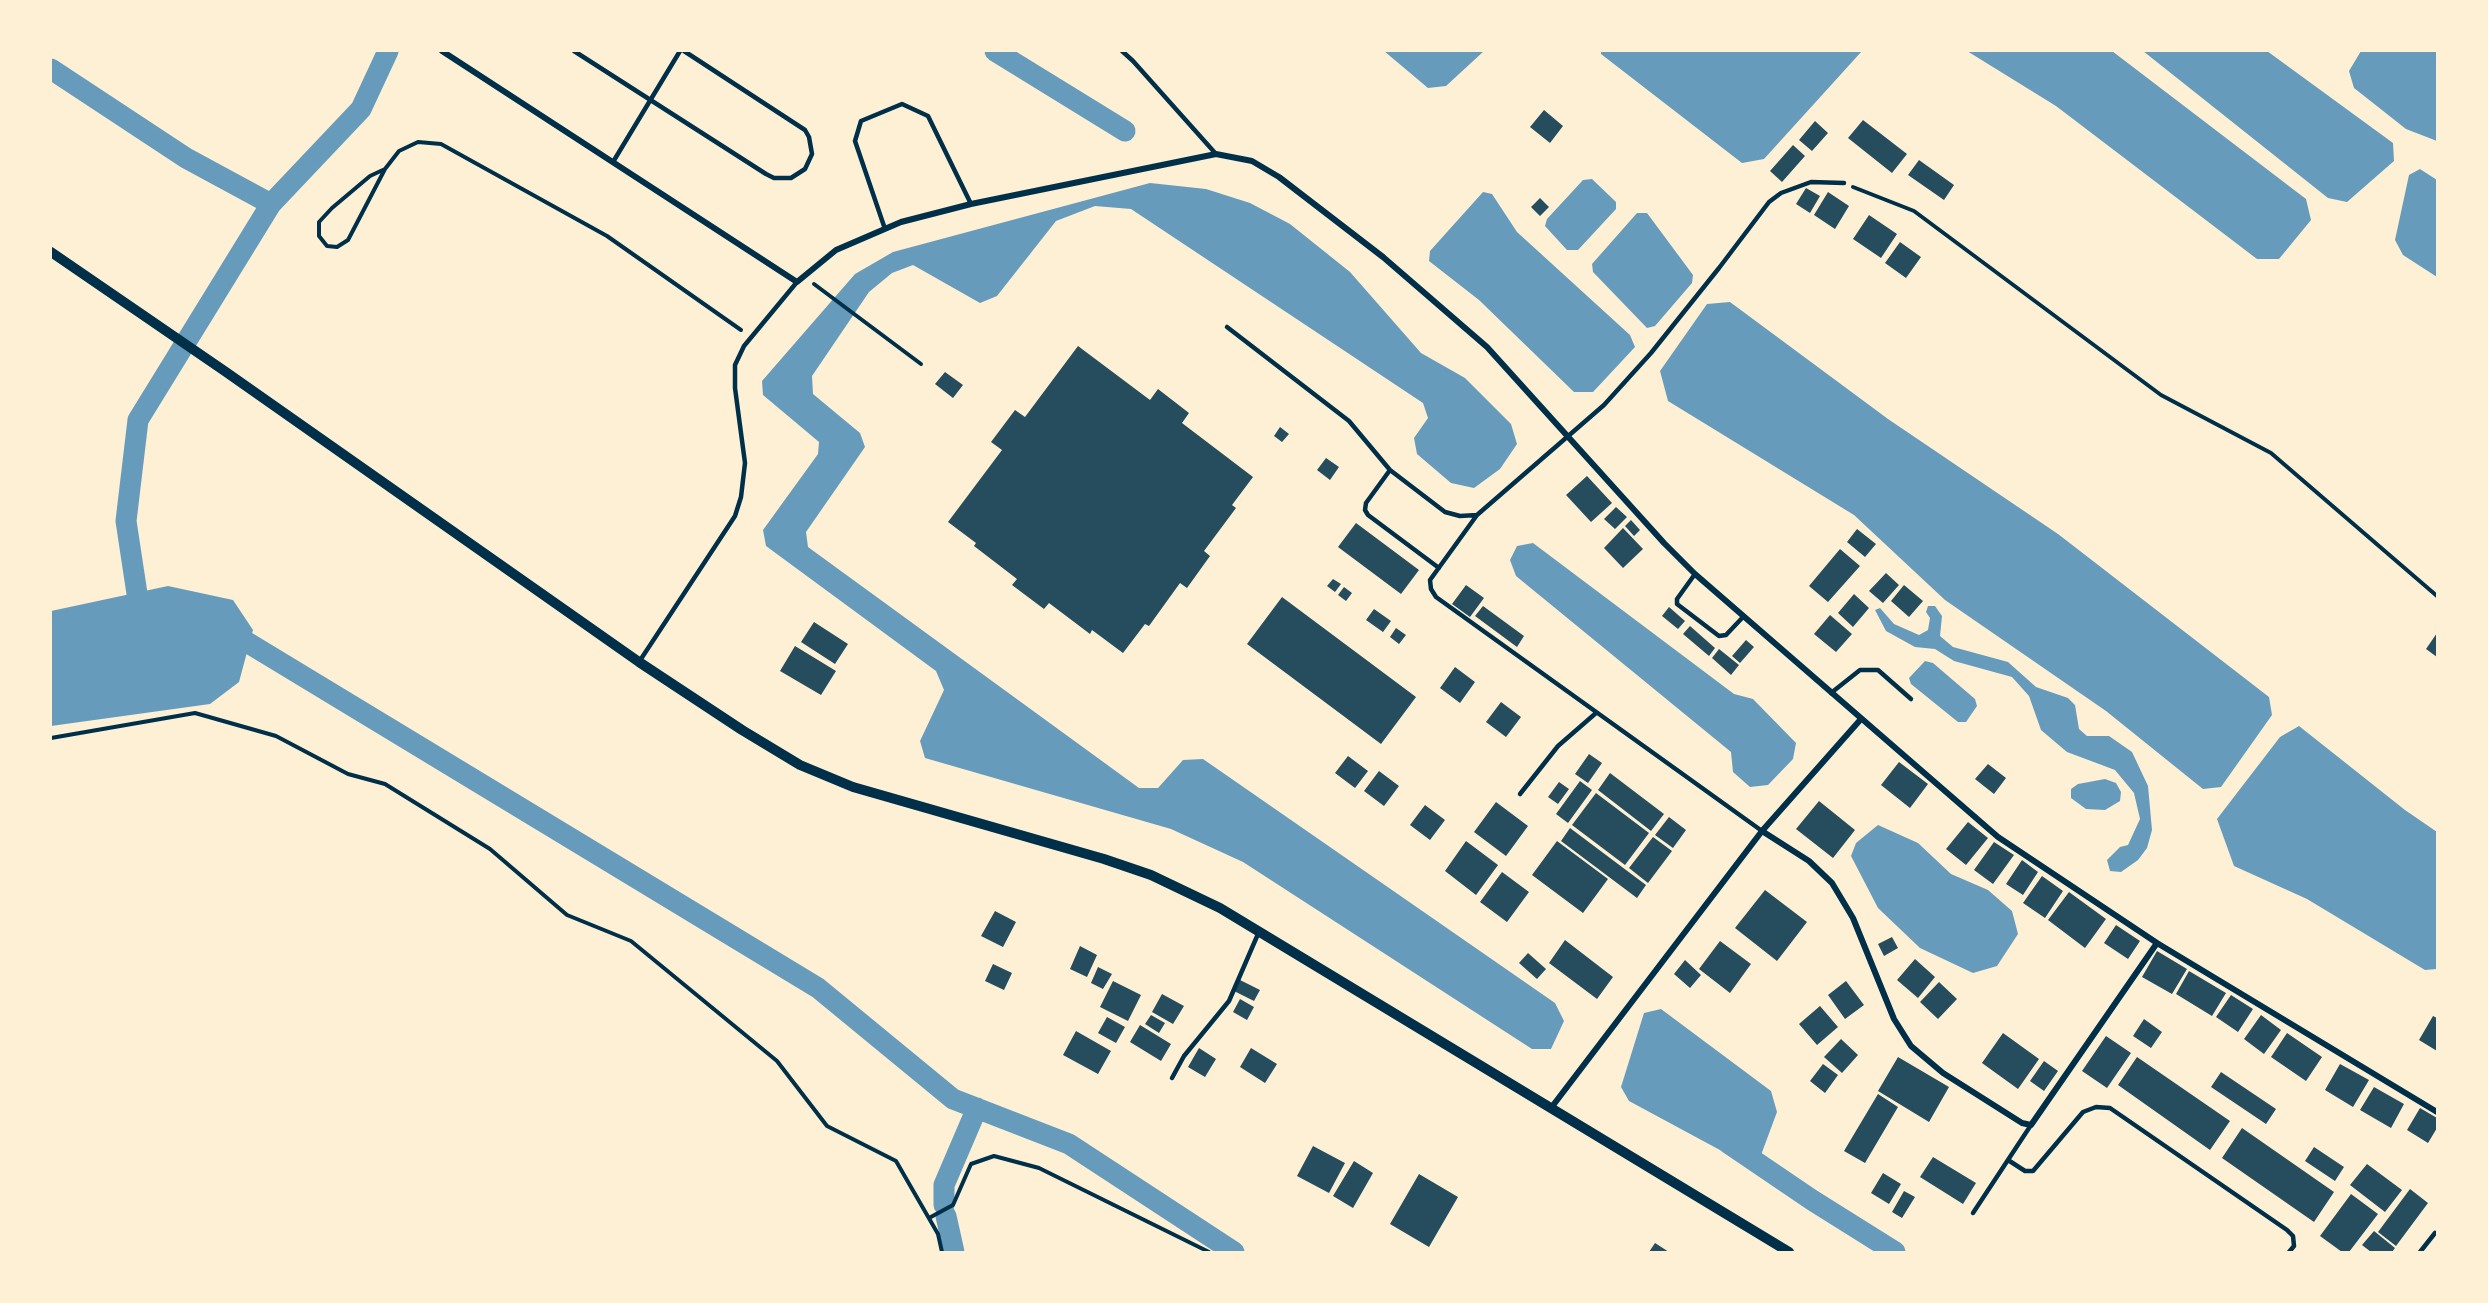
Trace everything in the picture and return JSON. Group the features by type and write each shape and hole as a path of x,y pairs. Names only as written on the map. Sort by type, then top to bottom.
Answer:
{"street":[{"path":"442,51 797,282 836,250 902,222 971,204 1216,154 1252,161 1279,177 1383,257 1487,347 1664,543 1695,574 1998,837 2157,943 2437,1112"},
{"path":"51,252 639,662 741,730 800,765 853,787 1104,859 1142,872 1220,908 1789,1252"},
{"path":"1551,1108 1762,831 1861,719"},
{"path":"1762,831 1809,861 1832,883 1853,918 1894,1019 1911,1046 1943,1073 2022,1123 2031,1125 2157,943"}],"lane":[{"path":"574,51 651,100 774,178 791,178 805,169 812,154 812,145 805,130 682,51 651,100 613,162"},
{"path":"1122,51 1216,154"},
{"path":"885,229 855,141 861,121 902,104 928,116 971,204"},
{"path":"1762,831 1436,597 1431,589 1430,580 1478,515 1604,405 1651,353 1768,202 1780,193 1811,182 1844,183"},
{"path":"639,662 735,516 741,497 745,463 735,388 735,365 744,346 797,282"},
{"path":"1227,327 1349,421 1390,470 1445,512 1460,516 1478,515"},
{"path":"1390,470 1366,503 1365,510 1368,515 1439,568"},
{"path":"1695,574 1677,599 1677,604 1719,636 1726,634 1743,618"},
{"path":"1831,693 1860,670 1878,670 1911,699"},
{"path":"1520,794 1558,746 1596,713"},
{"path":"1172,1078 1184,1056 1229,1001 1260,931"},
{"path":"2008,1160 2025,1171 2032,1171 2083,1112 2096,1107 2110,1108 2287,1230 2293,1236 2294,1246 2289,1252"},
{"path":"1973,1214 2031,1125"},
{"path":"2420,1252 2436,1233"}],"path":[{"path":"384,170 370,176 319,222 319,236 327,246 338,247 348,240 384,170 399,151 418,142 441,144 607,236 752,338"},
{"path":"1844,183 1914,211 2161,395 2271,453 2437,596"},
{"path":"824,292 921,363"},
{"path":"51,738 195,713 276,736 348,774 385,784 490,849 567,915 631,941 777,1060 827,1126 896,1161 938,1234 942,1252"},
{"path":"929,1218 953,1205 971,1164 994,1156 1039,1168 1209,1252"}],"water":[{"path":"1384,51 1484,51 1446,86 1428,88"},
{"path":"1601,51 1862,51 1764,159 1742,163 1601,54"},
{"path":"1967,51 2112,51 2306,199 2311,220 2279,259 2257,259 2056,106"},
{"path":"2143,51 2267,51 2393,143 2394,161 2347,202 2328,198"},
{"path":"2361,51 2437,51 2437,141 2406,129 2354,88 2349,71"},
{"path":"2420,169 2437,180 2437,277 2403,255 2395,240 2409,175"},
{"path":"1592,179 1616,202 1616,209 1578,250 1567,250 1545,226 1547,219 1583,180"},
{"path":"1150,183 1206,189 1250,203 1290,224 1350,272 1421,353 1465,378 1511,424 1517,444 1500,469 1474,488 1451,483 1417,454 1414,438 1428,418 1423,403 1131,209 1095,206 1056,221 997,296 980,303 913,265 892,273 869,292 812,376 813,394 860,433 865,447 806,532 808,547 1139,788 1158,788 1183,760 1203,759 1555,1003 1564,1021 1551,1049 1532,1049 1243,862 1171,829 925,758 920,741 944,690 936,671 766,546 763,530 818,454 819,442 763,395 762,381 855,274 893,252"},
{"path":"1483,192 1492,194 1517,232 1630,335 1635,347 1593,392 1574,392 1479,300 1429,261 1430,251"},
{"path":"1637,213 1647,213 1693,275 1692,283 1655,326 1647,328 1593,272 1592,264"},
{"path":"1730,302 1888,419 2058,534 2269,697 2272,715 2221,787 2203,789 2106,711 1945,600 1854,515 1668,401 1660,371 1707,304"},
{"path":"1533,543 1734,694 1753,699 1796,743 1793,759 1768,785 1750,787 1733,772 1731,752 1516,576 1510,560 1517,546"},
{"path":"168,586 233,600 253,630 239,682 210,704 51,726 51,611"},
{"path":"1928,606 1935,606 1942,616 1940,636 1953,647 2008,662 2036,687 2068,698 2075,705 2079,729 2087,736 2109,736 2132,752 2148,786 2152,830 2147,848 2138,860 2121,872 2110,871 2107,860 2120,847 2128,845 2140,819 2134,793 2115,770 2067,752 2041,730 2029,696 2012,677 1954,661 1935,649 1915,647 1886,631 1875,610 1880,608 1894,624 1919,635 1928,630 1930,618 1926,612"},
{"path":"1925,661 1933,663 1975,699 1977,706 1966,722 1958,722 1911,684 1909,678"},
{"path":"2299,726 2405,810 2437,832 2437,969 2425,970 2307,899 2234,866 2217,819 2280,737"},
{"path":"2105,779 2116,783 2121,792 2120,801 2105,810 2086,809 2071,798 2071,789 2078,784"},
{"path":"1878,825 1918,843 1951,874 1988,890 2012,911 2018,934 1997,966 1973,973 1920,948 1878,908 1851,856 1856,843"},
{"path":"1661,1009 1771,1091 1777,1112 1761,1155 1744,1163 1629,1101 1621,1087 1644,1013"}],"building":[{"path":"1544,110 1563,126 1550,143 1530,127"},
{"path":"1863,120 1907,154 1892,173 1848,138"},
{"path":"1815,121 1828,133 1812,151 1799,140"},
{"path":"1793,145 1805,156 1782,182 1770,171"},
{"path":"1919,160 1954,185 1944,200 1908,175"},
{"path":"1806,188 1820,196 1810,213 1796,204"},
{"path":"1828,192 1849,206 1835,229 1814,215"},
{"path":"1540,198 1549,207 1540,216 1531,207"},
{"path":"1869,215 1897,234 1881,258 1853,239"},
{"path":"1900,242 1921,257 1906,278 1885,263"},
{"path":"1078,346 1150,400 1158,389 1189,413 1182,423 1253,477 1232,505 1236,508 1204,551 1210,556 1187,588 1180,583 1149,626 1145,624 1123,653 1092,630 1090,634 1049,603 1044,609 1012,585 1017,579 974,546 976,543 948,522 1002,450 991,442 1015,410 1025,417"},
{"path":"945,372 963,385 953,398 935,384"},
{"path":"1280,427 1289,434 1282,442 1274,436"},
{"path":"1326,458 1339,467 1330,480 1317,470"},
{"path":"1587,476 1612,503 1591,522 1566,495"},
{"path":"1616,507 1627,517 1615,529 1604,519"},
{"path":"1631,520 1640,530 1634,536 1625,526"},
{"path":"1356,523 1419,570 1401,594 1338,547"},
{"path":"1623,528 1643,549 1623,568 1604,548"},
{"path":"1857,529 1876,544 1865,557 1847,542"},
{"path":"1840,549 1860,566 1828,602 1809,586"},
{"path":"1886,573 1899,585 1883,603 1869,591"},
{"path":"1333,579 1341,584 1335,592 1327,586"},
{"path":"1466,585 1484,598 1470,617 1452,604"},
{"path":"1904,585 1923,601 1909,617 1891,601"},
{"path":"1344,587 1352,593 1346,601 1338,595"},
{"path":"1854,594 1869,608 1853,627 1838,613"},
{"path":"1282,597 1416,697 1381,744 1247,644"},
{"path":"1483,606 1524,636 1517,647 1475,616"},
{"path":"1669,607 1685,621 1678,629 1662,616"},
{"path":"1374,609 1391,621 1383,632 1366,620"},
{"path":"1830,615 1852,634 1836,652 1814,634"},
{"path":"814,622 848,644 835,664 801,642"},
{"path":"1690,626 1715,648 1709,656 1683,634"},
{"path":"1396,628 1406,635 1399,644 1390,637"},
{"path":"2437,633 2437,657 2426,649"},
{"path":"1746,640 1754,647 1740,663 1732,656"},
{"path":"795,646 836,671 821,695 780,671"},
{"path":"1719,649 1739,665 1731,675 1712,658"},
{"path":"1455,667 1475,682 1460,703 1440,688"},
{"path":"1501,702 1521,717 1506,737 1486,722"},
{"path":"1589,754 1602,763 1588,783 1575,774"},
{"path":"1348,756 1368,771 1355,788 1335,773"},
{"path":"1899,762 1928,784 1910,808 1881,785"},
{"path":"1988,764 2006,778 1994,794 1975,779"},
{"path":"1379,771 1399,786 1384,806 1364,791"},
{"path":"1610,773 1664,814 1651,831 1598,790"},
{"path":"1580,781 1592,790 1568,823 1556,814"},
{"path":"1559,782 1569,789 1558,804 1548,797"},
{"path":"1596,793 1649,833 1625,865 1572,825"},
{"path":"1819,801 1855,830 1833,858 1796,829"},
{"path":"1496,802 1528,826 1506,856 1474,832"},
{"path":"1425,805 1445,820 1430,840 1410,825"},
{"path":"1669,817 1686,830 1673,848 1655,835"},
{"path":"1968,822 1988,838 1966,865 1946,849"},
{"path":"1570,828 1646,885 1637,898 1561,841"},
{"path":"1653,837 1672,851 1648,883 1629,868"},
{"path":"1466,841 1498,865 1476,895 1445,871"},
{"path":"1557,841 1608,879 1583,913 1532,875"},
{"path":"1994,842 2014,855 1993,884 1974,870"},
{"path":"2022,860 2038,872 2023,895 2006,884"},
{"path":"1502,872 1529,892 1507,922 1480,902"},
{"path":"2042,876 2063,891 2045,918 2023,903"},
{"path":"1765,890 1807,922 1777,961 1735,928"},
{"path":"2069,892 2106,919 2085,948 2048,920"},
{"path":"995,911 1016,922 1003,947 981,936"},
{"path":"2116,925 2140,941 2128,959 2104,943"},
{"path":"1892,937 1898,948 1884,956 1878,944"},
{"path":"1565,940 1613,977 1597,999 1549,963"},
{"path":"1720,941 1751,964 1730,993 1699,969"},
{"path":"1080,946 1097,955 1087,977 1070,969"},
{"path":"2157,951 2187,969 2172,994 2142,977"},
{"path":"1528,953 1546,969 1537,979 1519,963"},
{"path":"1915,959 1935,977 1918,998 1897,980"},
{"path":"1685,960 1701,975 1690,988 1674,974"},
{"path":"993,964 1012,973 1004,990 985,981"},
{"path":"1098,967 1112,974 1103,989 1091,983"},
{"path":"2189,971 2226,993 2212,1016 2176,994"},
{"path":"1240,980 1260,990 1254,1001 1234,991"},
{"path":"1113,981 1141,995 1128,1021 1100,1007"},
{"path":"1846,981 1864,1005 1845,1019 1828,995"},
{"path":"1939,982 1957,999 1938,1019 1920,1002"},
{"path":"1162,994 1184,1006 1173,1024 1152,1012"},
{"path":"2231,995 2253,1009 2238,1032 2216,1017"},
{"path":"1240,999 1254,1007 1247,1020 1233,1012"},
{"path":"1820,1006 1838,1027 1817,1045 1799,1024"},
{"path":"1151,1015 1165,1023 1159,1033 1145,1024"},
{"path":"2261,1015 2281,1030 2264,1054 2244,1039"},
{"path":"2433,1016 2437,1018 2437,1051 2419,1040"},
{"path":"1107,1017 1125,1027 1116,1043 1098,1033"},
{"path":"2144,1019 2162,1032 2151,1048 2133,1036"},
{"path":"1140,1025 1171,1044 1161,1061 1130,1042"},
{"path":"1076,1031 1111,1051 1098,1074 1063,1055"},
{"path":"2003,1033 2039,1059 2018,1089 1982,1063"},
{"path":"2287,1033 2322,1057 2306,1081 2271,1057"},
{"path":"2106,1036 2131,1053 2107,1088 2082,1071"},
{"path":"1841,1039 1858,1055 1842,1073 1824,1057"},
{"path":"1199,1048 1216,1059 1205,1077 1188,1067"},
{"path":"1251,1048 1277,1064 1265,1083 1240,1067"},
{"path":"1898,1057 1949,1087 1929,1122 1878,1091"},
{"path":"2137,1057 2230,1121 2210,1150 2118,1085"},
{"path":"2044,1061 2058,1071 2044,1091 2030,1081"},
{"path":"1823,1064 1838,1075 1825,1093 1810,1081"},
{"path":"2340,1064 2369,1080 2353,1107 2325,1090"},
{"path":"2221,1072 2276,1109 2266,1124 2211,1087"},
{"path":"2374,1087 2404,1104 2391,1128 2360,1110"},
{"path":"1878,1094 1898,1107 1865,1163 1844,1151"},
{"path":"2420,1108 2437,1118 2437,1128 2428,1143 2407,1130"},
{"path":"2242,1128 2334,1192 2314,1222 2222,1158"},
{"path":"1313,1146 1345,1163 1329,1193 1297,1176"},
{"path":"2314,1147 2344,1167 2335,1181 2305,1161"},
{"path":"1933,1157 1976,1183 1963,1204 1920,1177"},
{"path":"1354,1161 1373,1173 1353,1208 1333,1196"},
{"path":"2367,1164 2402,1190 2385,1212 2350,1185"},
{"path":"1883,1173 1901,1184 1889,1204 1871,1193"},
{"path":"1419,1174 1458,1197 1429,1247 1390,1224"},
{"path":"2410,1189 2428,1203 2396,1246 2378,1232"},
{"path":"1904,1191 1915,1197 1902,1218 1892,1212"},
{"path":"2351,1194 2378,1214 2349,1252 2342,1252 2320,1236"},
{"path":"2374,1231 2395,1248 2392,1252 2371,1252 2362,1245"},
{"path":"1655,1243 1669,1252 1649,1252"}],"waterway":[{"path":"141,620 126,521 138,420 271,204 361,109 388,51"},
{"path":"995,51 1125,131"},
{"path":"51,69 186,158 271,204"},
{"path":"221,640 245,641 818,988 953,1099 1069,1144 1234,1252"},
{"path":"944,1205 944,1185 977,1108"},
{"path":"1728,1143 1812,1200 1895,1252"},
{"path":"946,1216 954,1252"}]}
